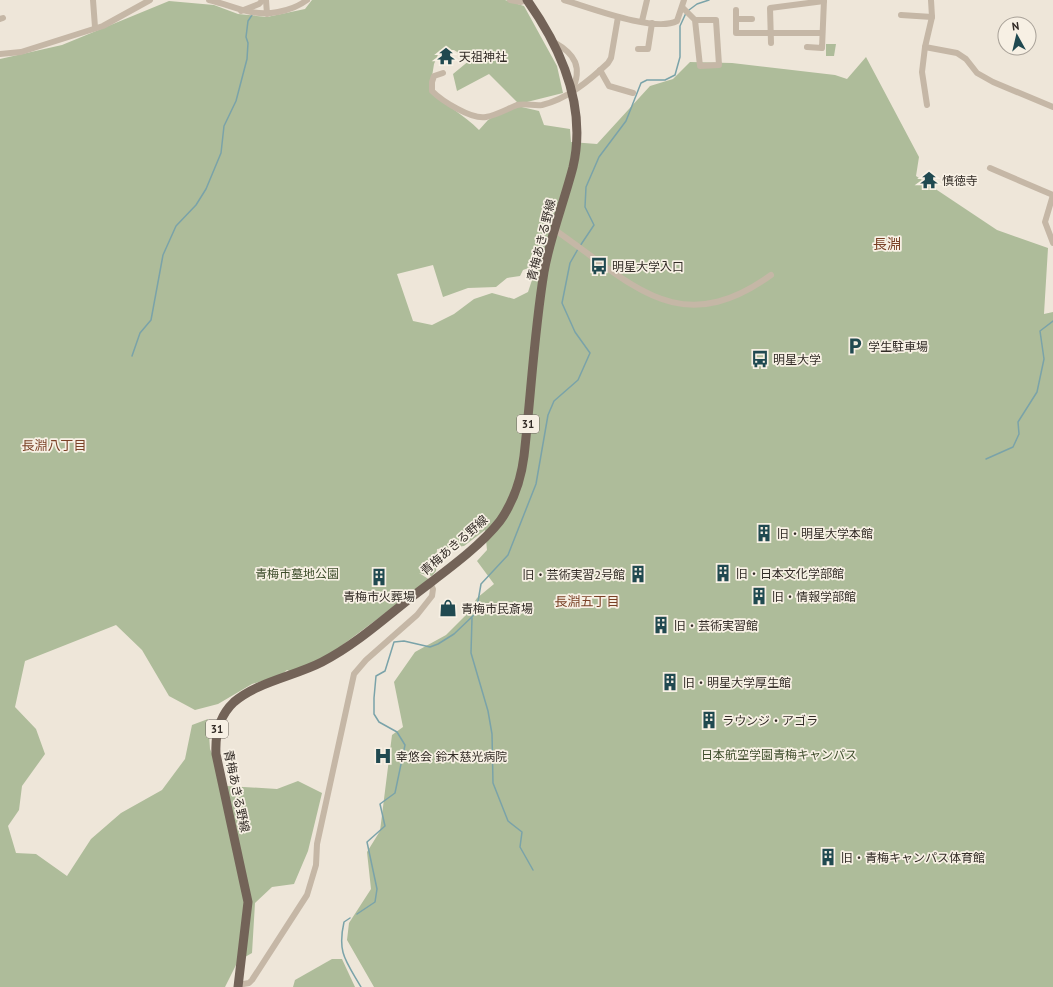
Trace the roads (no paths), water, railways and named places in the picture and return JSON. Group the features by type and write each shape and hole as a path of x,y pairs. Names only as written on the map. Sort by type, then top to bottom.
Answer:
{"main road":[{"name":"青梅あきる野線","path":"238,986 248,902 216,754 216,735 221,719 234,702 243,695 321,663 343,651 430,583 486,536 500,520 517,490 524,456 541,291 554,230 576,152 577,129 568,74 554,42 527,0"}],"street":[{"path":"93,0 95,27"},
{"path":"0,54 21,52 113,22 150,0"},
{"path":"209,0 252,13 267,14 295,8 307,0"},
{"path":"510,0 521,2 527,0"},
{"path":"564,0 618,17 652,23 677,21 683,9 684,0"},
{"path":"642,21 647,0"},
{"path":"771,43 770,8 824,0 822,48 807,47"},
{"path":"927,105 922,72 925,47 932,17 931,0"},
{"path":"241,10 265,1 267,14"},
{"path":"683,9 696,20 716,20 719,65 700,66 696,20"},
{"path":"736,10 736,32 822,33"},
{"path":"902,15 932,17"},
{"path":"443,73 434,76 432,90 452,106 476,117 485,117 519,105 540,105 555,101 572,93 600,70 611,58 618,17"},
{"path":"736,19 752,18"},
{"path":"638,49 648,49 652,23"},
{"path":"925,47 957,53 966,59 977,73 982,76 1053,107"},
{"path":"600,70 609,86 633,93"},
{"path":"990,168 1053,195 1045,222 1053,243"},
{"path":"554,230 643,292 667,302 686,305 706,305 725,300 755,286 771,275"},
{"path":"238,986 252,980 307,895 316,865 317,844 354,674 366,660 417,614 432,596 433,589 430,583"}],"waterway":[{"path":"689,10 697,4 709,0"},
{"path":"580,246 594,225 585,207 586,187 599,157 626,121 641,83 647,80 665,80 675,75 680,57 680,26 686,13"},
{"path":"132,356 140,333 151,320 163,255 176,226 196,205 206,189 221,153 224,126 236,101 247,59 248,43 246,37 248,21 252,15"},
{"path":"357,914 375,902 377,889 367,842 385,826 380,804 395,793 405,745 397,732 379,722 374,714 376,676 385,671 394,642 404,641 430,647 454,634 476,613 481,584 508,555 536,484 548,415 554,401 578,380 590,353 575,332 562,303 570,263 578,249"},
{"path":"986,459 1013,447 1019,434 1018,422 1037,392 1044,359 1040,331 1053,321"},
{"path":"472,618 471,653 488,711 492,734 493,783 508,821 522,832 520,847 533,870"},
{"path":"350,918 344,922 342,949 347,963 361,987"}],"place":[{"name":"天祖神社","path":"446,56"},
{"name":"慎徳寺","path":"929,180"},
{"name":"明星大学入口","path":"599,266"},
{"name":"学生駐車場","path":"855,346"},
{"name":"明星大学","path":"760,359"},
{"name":"旧・明星大学本館","path":"764,533"},
{"name":"旧・日本文化学部館","path":"723,573"},
{"name":"旧・芸術実習2号館","path":"638,574"},
{"name":"青梅市火葬場","path":"379,577"},
{"name":"旧・情報学部館","path":"759,596"},
{"name":"青梅市民斎場","path":"448,608"},
{"name":"旧・芸術実習館","path":"661,625"},
{"name":"旧・明星大学厚生館","path":"670,682"},
{"name":"ラウンジ・アゴラ","path":"709,720"},
{"name":"幸悠会 鈴木慈光病院","path":"383,756"},
{"name":"旧・青梅キャンパス体育館","path":"828,857"}],"district":[{"name":"長淵","path":"887,244"},
{"name":"長淵八丁目","path":"54,445"},
{"name":"長淵五丁目","path":"587,601"}],"park label":[{"name":"青梅市墓地公園","path":"297,573"},
{"name":"日本航空学園青梅キャンパス","path":"779,754"}]}
